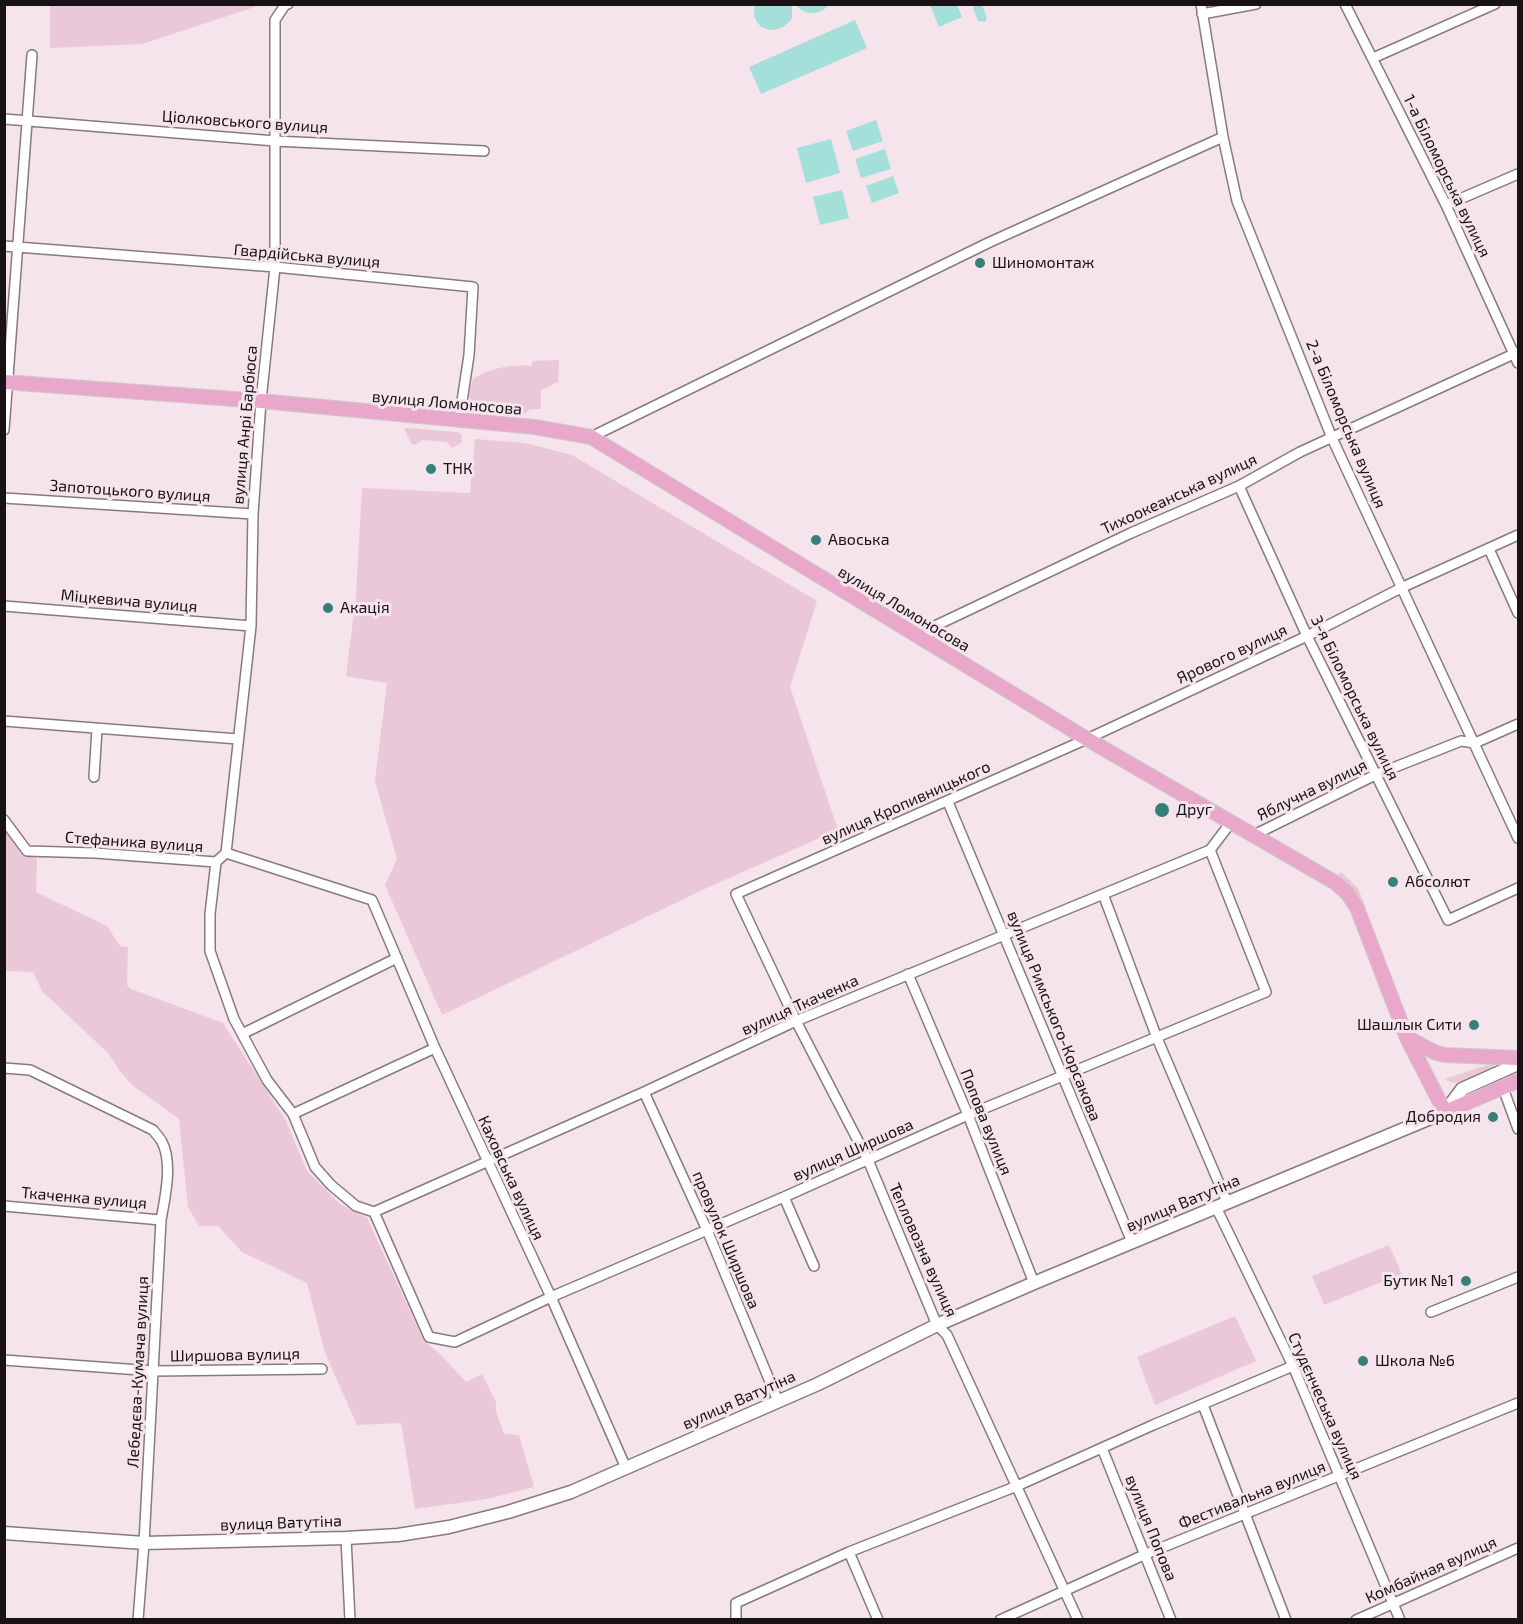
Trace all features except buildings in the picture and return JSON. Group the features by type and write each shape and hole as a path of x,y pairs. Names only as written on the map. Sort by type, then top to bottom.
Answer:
{"main road":[{"name":"вулиця Ломоносова","path":"6,382 261,401 536,427 591,437 1087,739 1323,874 1348,894 1366,930 1407,1038 1445,1112"},
{"path":"1407,1038 1436,1053 1445,1055 1518,1058"},
{"name":"вулиця Ватутіна","path":"1445,1112 1518,1081"}],"street":[{"name":"вулиця Анрі Барбюса","path":"226,853 251,626 253,514 261,401 275,267 276,20 288,4"},
{"path":"1202,9 1256,4"},
{"name":"1-а Біломорська вулиця","path":"1345,4 1446,205 1517,356"},
{"path":"1373,58 1495,4"},
{"name":"2-а Біломорська вулиця","path":"1202,9 1223,137 1237,201 1332,438 1518,838"},
{"path":"4,430 32,55"},
{"name":"Ціолковського вулиця","path":"4,119 275,141 484,151"},
{"path":"591,437 990,242 1223,137"},
{"path":"1446,205 1518,174"},
{"name":"Гвардійська вулиця","path":"4,246 275,267 473,288 469,356 459,421"},
{"name":"Тихоокеанська вулиця","path":"924,641 937,625 1131,533 1239,486 1300,452 1517,356"},
{"name":"3-я Біломорська вулиця","path":"1239,486 1307,636 1448,920 1518,888"},
{"name":"Запотоцького вулиця","path":"4,498 253,514"},
{"name":"Ярового вулиця","path":"1087,739 1307,636 1403,587 1518,535"},
{"path":"1489,549 1518,613"},
{"name":"Міцкевича вулиця","path":"4,606 251,626"},
{"path":"4,721 238,739"},
{"name":"Яблучна вулиця","path":"1254,835 1376,775 1461,741 1475,743 1518,724"},
{"path":"94,777 97,729"},
{"name":"вулиця Кропивницького","path":"736,894 1087,739"},
{"name":"вулиця Римського-Корсакова","path":"948,802 1132,1242"},
{"name":"Стефаника вулиця","path":"4,820 27,851 95,853 216,862 226,853 372,900"},
{"name":"вулиця Ткаченка","path":"374,1212 644,1092 796,1021 1210,850 1232,822"},
{"name":"вулиця Ширшова","path":"374,1212 429,1337 455,1342 551,1297 968,1115 1266,992 1210,850"},
{"path":"216,862 210,914 210,951 234,1019 267,1080 293,1114 315,1167 331,1185 356,1206 374,1212"},
{"name":"Тепловозна вулиця","path":"736,894 796,1021 867,1160 937,1325 948,1335 1078,1620"},
{"name":"Студєнчеська вулиця","path":"1103,894 1221,1205 1293,1366 1400,1620"},
{"name":"Каховська вулиця","path":"372,900 435,1048 551,1297 626,1468"},
{"path":"242,1034 397,958"},
{"name":"Попова вулиця","path":"908,974 968,1115 1034,1283"},
{"path":"293,1114 435,1048"},
{"name":"вулиця Ватутіна","path":"4,1533 144,1543 346,1538 398,1535 449,1527 508,1512 571,1492 818,1384 937,1325 1445,1112 1462,1089 1518,1064"},
{"name":"Лебедєва-Кумача вулиця","path":"4,1068 30,1070 153,1130 162,1142 166,1154 167,1188 161,1220 138,1620"},
{"path":"1503,1088 1518,1129"},
{"name":"провулок Ширшова","path":"644,1092 706,1230 778,1401"},
{"path":"784,1197 814,1266"},
{"name":"Ткаченка вулиця","path":"4,1206 161,1220"},
{"path":"1431,1312 1518,1277"},
{"name":"Ширшова вулиця","path":"4,1360 153,1371 322,1369"},
{"path":"736,1620 736,1603 849,1552 1017,1486 1293,1366"},
{"name":"Фестивальна вулиця","path":"1000,1620 1146,1554 1518,1403"},
{"path":"1203,1405 1286,1620"},
{"name":"вулиця Попова","path":"1102,1448 1171,1620"},
{"path":"346,1538 350,1620"},
{"name":"Комбайная вулиця","path":"1356,1620 1518,1548"},
{"path":"849,1552 878,1620"}],"shaded area":[{"path":"50,4 256,5 142,44 50,48"},
{"path":"974,4 982,5 987,18 985,22 978,21 973,8"},
{"path":"755,5 792,5 792,18 779,29 766,29 756,20"},
{"path":"796,5 829,5 817,13 808,13"},
{"path":"930,5 957,5 962,17 939,27"},
{"path":"855,20 867,48 761,94 749,67"},
{"path":"876,120 883,141 853,151 846,131"},
{"path":"831,139 840,173 806,183 797,148"},
{"path":"885,149 891,169 861,178 855,159"},
{"path":"893,176 899,193 872,203 866,186"},
{"path":"842,190 849,218 820,225 813,197"},
{"path":"559,360 558,382 541,390 541,409 530,409 524,414 474,410 470,394 473,379 501,368 531,366 533,361"},
{"path":"404,429 459,432 462,435 461,443 452,448 447,442 423,440 414,445"},
{"path":"475,439 525,443 572,455 817,601 790,687 838,830 713,885 442,1015 385,885 397,859 375,781 387,683 346,676 355,613 362,488 470,493"},
{"path":"5,831 22,855 37,858 36,892 107,926 120,946 128,947 127,985 131,989 223,1023 286,1121 307,1171 340,1204 367,1218 424,1341 439,1353 466,1382 482,1374 496,1402 496,1411 504,1434 519,1435 534,1487 487,1499 415,1509 401,1423 357,1425 325,1353 307,1283 242,1252 218,1226 199,1226 188,1207 179,1119 132,1085 109,1054 42,991 33,972 5,971"},
{"path":"1341,872 1358,888 1365,906 1338,875"},
{"path":"1493,1063 1496,1070 1470,1080 1457,1083 1444,1079"},
{"path":"1389,1245 1402,1274 1324,1305 1312,1276"},
{"path":"1235,1316 1256,1361 1155,1405 1137,1357"}],"place":[{"name":"Шиномонтаж","path":"980,263"},
{"name":"ТНК","path":"431,469"},
{"name":"Авоська","path":"816,540"},
{"name":"Акація","path":"328,608"},
{"name":"Друг","path":"1162,810"},
{"name":"Абсолют","path":"1393,882"},
{"name":"Шашлык Сити","path":"1474,1025"},
{"name":"Добродия","path":"1493,1117"},
{"name":"Бутик №1","path":"1466,1281"},
{"name":"Школа №6","path":"1363,1361"}]}
